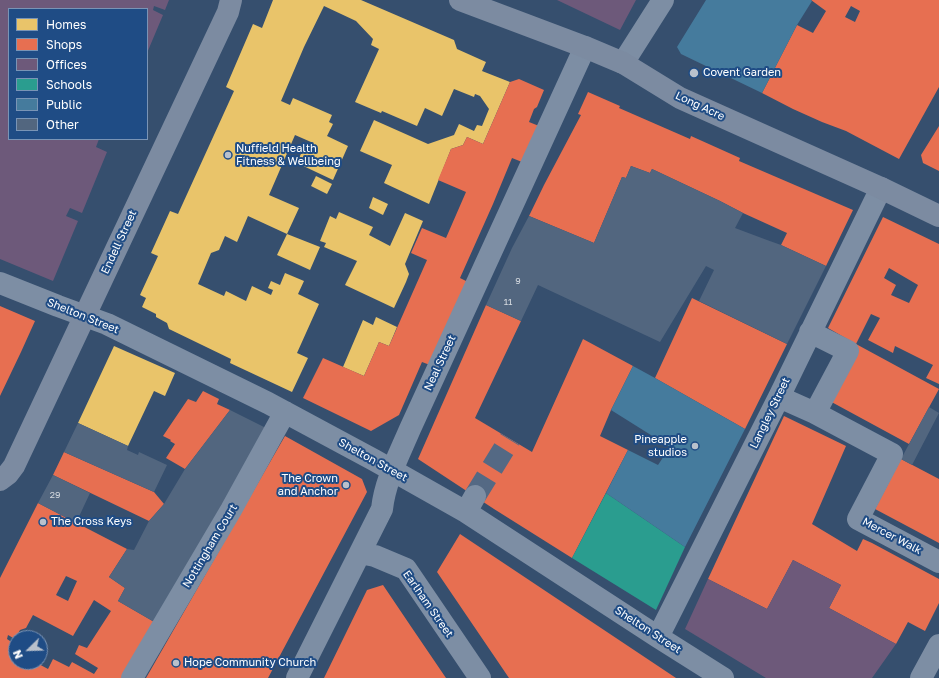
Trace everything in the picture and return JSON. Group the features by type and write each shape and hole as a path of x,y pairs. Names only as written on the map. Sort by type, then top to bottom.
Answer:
{"main road":[{"name":"Endell Street","path":"0,480 8,474 14,466 228,12 231,0"},
{"name":"Long Acre","path":"460,0 584,47 623,64 680,98 939,216"}],"street":[{"path":"623,64 662,0"},
{"name":"Neal Street","path":"298,678 382,509 382,500 392,470 407,435 584,47"},
{"name":"Langley Street","path":"658,637 779,397 880,188"},
{"name":"Shelton Street","path":"0,282 107,324 268,403 392,470 470,504 658,637 723,678"},
{"path":"810,332 848,351 815,413"},
{"name":"Mercer Walk","path":"779,397 815,413 892,454 858,519 939,562"},
{"name":"Nottingham Court","path":"132,678 231,510 285,412"},
{"name":"Earlham Street","path":"360,553 375,556 406,569 480,678"},
{"path":"921,678 939,645"}],"building: Homes":[{"path":"273,0 361,0 454,40 457,49 486,62 482,71 510,82 483,144 467,137 463,145 451,149 429,204 384,183 392,165 360,151 374,120 428,144 454,135 459,124 474,131 477,125 482,126 489,109 480,96 475,94 474,97 454,89 442,116 425,108 417,126 382,111 381,113 355,102 379,49 371,45 373,39 356,21 324,6 304,47 281,101 290,105 293,98 332,115 329,122 333,124 327,136 348,146 333,180 297,163 303,149 307,150 311,142 295,135 269,195 299,208 287,234 248,216 237,242 225,236 219,250 211,253 198,284 224,296 226,291 246,301 252,286 271,295 273,290 268,288 271,281 280,285 285,273 304,281 298,294 319,304 297,353 308,358 292,392 230,363 231,359 169,329 167,323 156,317 156,314 142,307 146,298 140,295 158,256 151,253 170,211 178,214 234,91 226,87 253,24 262,28"},
{"path":"316,176 332,184 327,194 311,186"},
{"path":"373,197 388,204 383,215 369,208"},
{"path":"339,212 373,227 369,235 390,246 405,213 423,221 405,264 409,274 394,308 345,285 357,261 324,247 326,243 320,241 330,216 336,219"},
{"path":"287,234 320,247 310,270 277,255"},
{"path":"376,317 397,327 389,346 379,342 364,376 343,367 363,320 373,325"},
{"path":"114,346 175,373 165,396 154,391 128,446 78,423"}],"building: Shops":[{"path":"811,0 939,0 939,87 899,159 846,131 793,109 762,93 797,25 813,33 826,11","holes":["851,6 860,11 855,22 845,17"]},
{"path":"519,79 544,90 529,122 539,126 522,162 512,158 460,278 468,282 430,365 422,362 399,415 371,431 303,398 323,358 364,376 379,342 389,346 427,260 411,253 422,228 446,238 466,192 438,180 451,149 463,145 467,137 483,144 510,82"},
{"path":"588,92 620,106 619,108 690,139 691,136 740,158 739,161 853,210 826,266 781,245 787,233 652,169 650,173 631,166 626,178 622,177 594,243 529,216 581,115 578,114"},
{"path":"939,126 939,171 923,163 921,155"},
{"path":"883,217 939,244 939,384 926,378 933,365 895,346 893,353 868,340 880,318 871,314 856,344 828,328","holes":["889,268 918,285 909,303 891,295 896,285 884,278"]},
{"path":"692,298 787,344 745,429 655,378"},
{"path":"486,305 521,321 475,418 532,452 583,339 633,366 600,436 628,450 572,558 418,459"},
{"path":"0,306 35,321 0,396"},
{"path":"856,344 939,389 909,444 826,399"},
{"path":"203,391 219,399 217,404 230,410 185,469 166,458 175,444 163,436 188,399 196,402"},
{"path":"784,416 846,446 812,524 857,551 863,539 939,579 939,603 925,631 908,622 896,644 829,608 841,585 793,560 767,609 708,579"},
{"path":"285,436 362,479 367,492 268,678 146,678"},
{"path":"64,452 154,492 164,504 149,521 53,475"},
{"path":"901,459 939,479 939,543 875,509"},
{"path":"38,503 127,549 109,577 125,588 118,601 156,623 123,678 0,678 0,578","holes":["66,576 77,581 68,601 56,595","94,600 111,611 87,648 79,645 75,654 98,668 94,674 72,662 69,667 53,659 48,670 8,670 8,630 20,630 26,628 33,615 73,636"]},
{"path":"460,534 676,678 509,678 437,572"},
{"path":"383,585 446,678 324,678 367,590"}],"building: Offices":[{"path":"0,0 169,0 165,10 154,6 153,10 163,15 148,51 148,8 8,8 8,140 99,140 96,147 107,152 82,213 70,208 66,216 78,221 53,281 0,259"},
{"path":"557,0 636,0 620,30"},
{"path":"793,560 841,585 829,608 896,644 872,678 766,678 685,629 708,579 767,609"}],"building: Schools":[{"path":"606,493 685,547 656,610 572,558"}],"building: Public":[{"path":"706,0 812,1 797,25 762,93 681,54 677,47"},
{"path":"633,366 745,429 685,547 606,493 628,450 658,465 670,447 611,410"}],"building: Other":[{"path":"631,166 650,173 652,169 720,201 743,213 735,228 781,245 826,266 787,344 699,301 714,270 706,266 660,342 538,285 521,321 486,305 512,248 529,216 594,243 622,177 626,178"},
{"path":"929,407 939,413 912,465 901,459"},
{"path":"230,410 268,429 156,623 118,601 125,588 109,577 127,549 134,550 149,521 164,504 185,469"},
{"path":"78,423 128,446 127,450 138,455 139,452 167,465 154,492 64,452"},
{"path":"53,475 90,493 76,523 38,503"}],"tunnel":[{"path":"475,496 510,439"}],"place":[{"name":"Covent Garden","path":"694,73"},
{"name":"Nuffield Health Fitness & Wellbeing","path":"228,155"},
{"name":"Pineapple studios","path":"695,446"},
{"name":"The Crown and Anchor","path":"346,485"},
{"name":"The Cross Keys","path":"43,522"},
{"name":"Hope Community Church","path":"176,663"}]}
